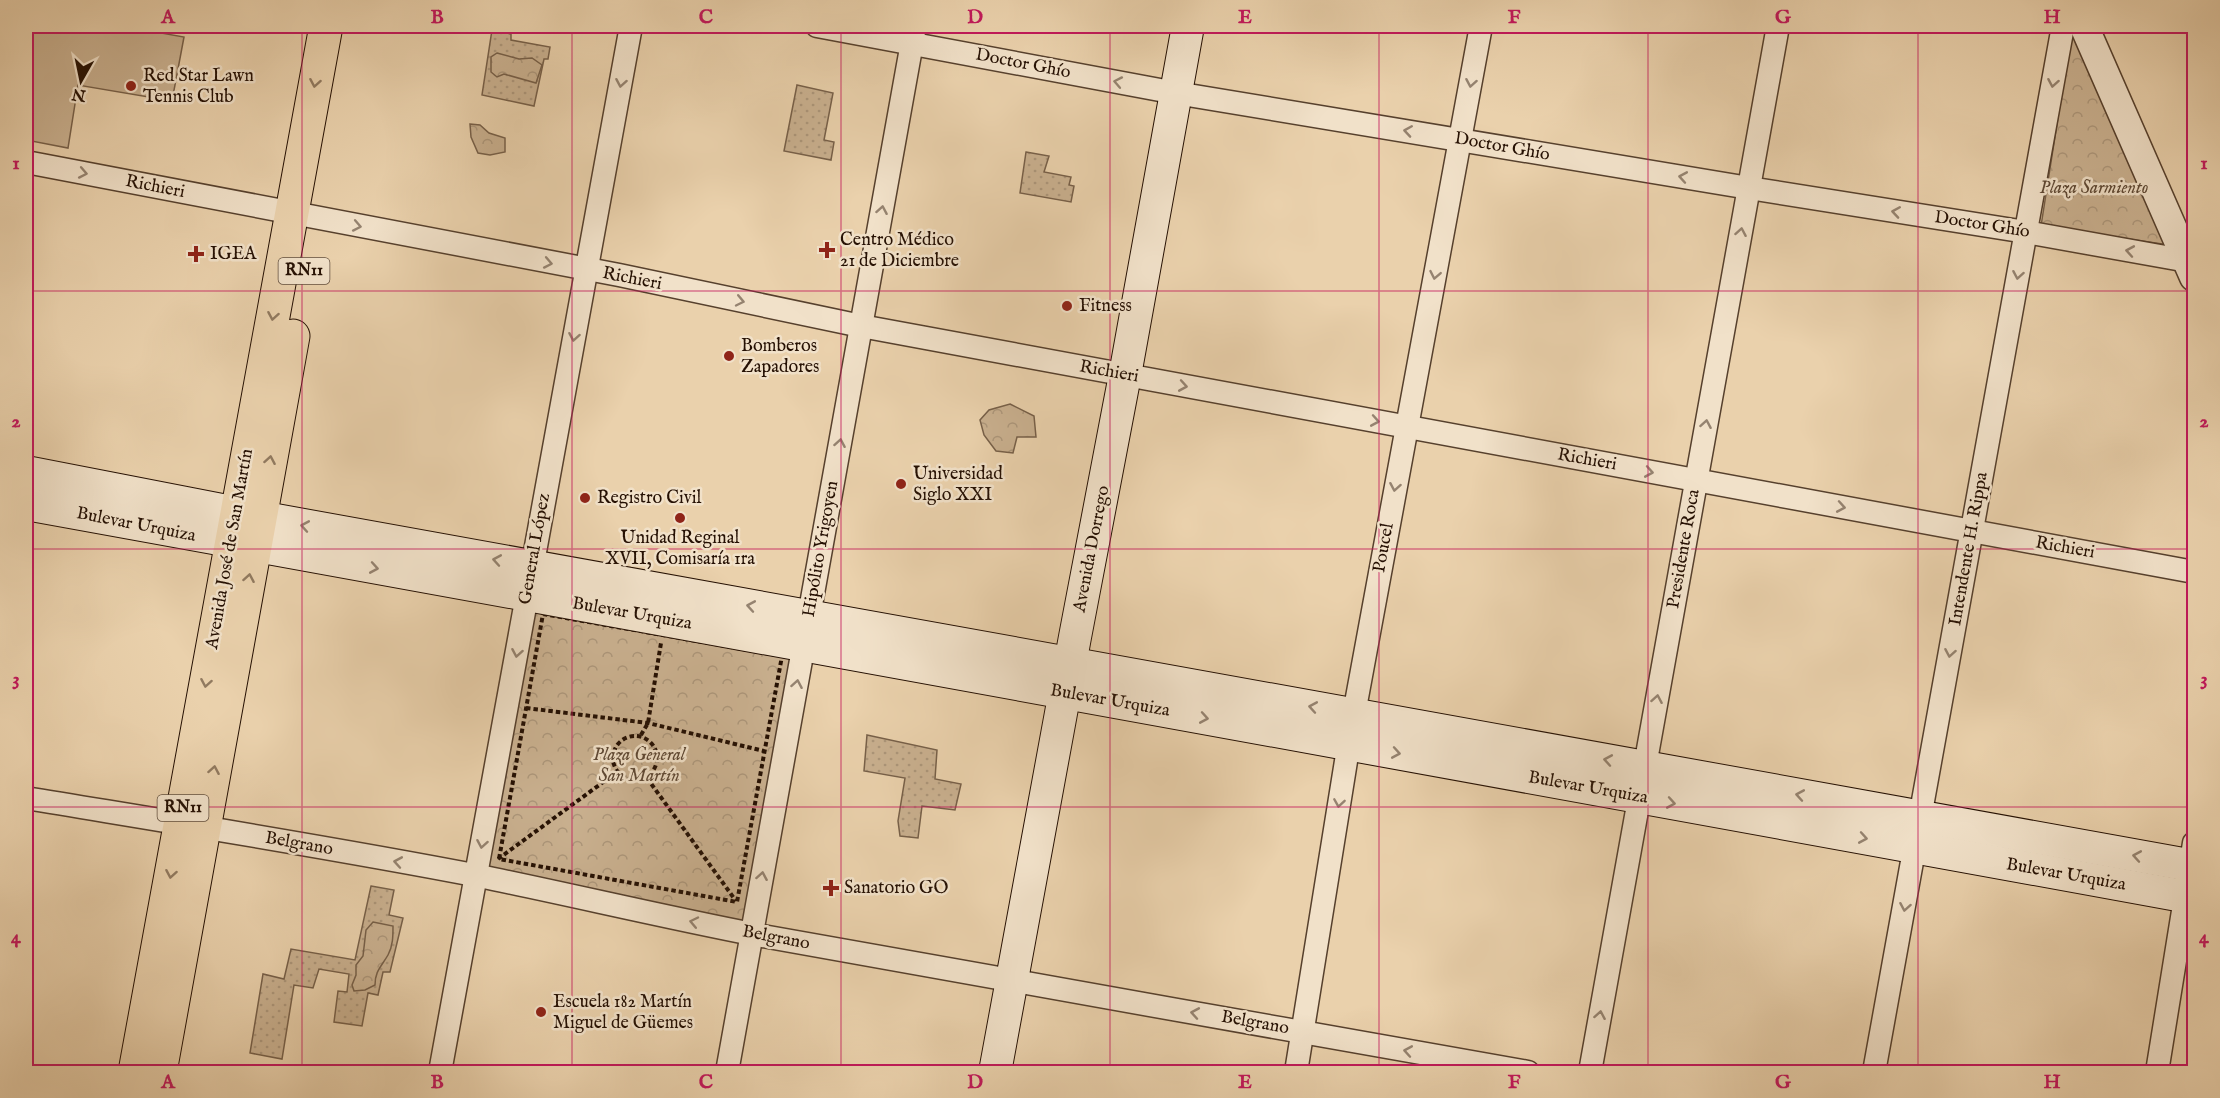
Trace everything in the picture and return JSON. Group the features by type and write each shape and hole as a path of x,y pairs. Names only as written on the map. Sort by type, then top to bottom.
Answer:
{"main road":[{"name":"Avenida José de San Martín","path":"135,1072 192,825 246,530 303,215 326,26"},
{"name":"Avenida José de San Martín","path":"303,215 349,26"},
{"name":"Avenida Dorrego","path":"995,1072 1188,26"},
{"name":"Bulevar Urquiza","path":"26,472 246,530"},
{"name":"Bulevar Urquiza","path":"26,504 246,530 1351,729 1645,767 1921,817 2193,858"},
{"name":"Bulevar Urquiza","path":"530,581 664,628 806,631"},
{"name":"Bulevar Urquiza","path":"1351,729 1639,797 2190,898"},
{"name":"Avenida José de San Martín","path":"160,1072 192,825"}],"street":[{"name":"General López","path":"440,1072 631,26"},
{"name":"Doctor Ghío","path":"817,26 913,34 1176,93 2026,232 2191,269"},
{"name":"Poucel","path":"1296,1072 1351,729 1481,26"},
{"name":"Presidente Roca","path":"1590,1072 1778,26"},
{"name":"Intendente H. Rippa","path":"1874,1072 2063,26"},
{"path":"2084,26 2191,269"},
{"name":"Hipólito Yrigoyen","path":"727,1072 913,34"},
{"name":"Richieri","path":"26,162 619,275 861,326 2194,572"},
{"name":"Belgrano","path":"26,798 476,876 751,934 1012,982 1304,1031 1528,1072"},
{"path":"2157,1072 2190,898 2193,858"}],"path":[{"path":"499,859 543,614 664,628 782,656 737,902"},
{"path":"641,735 648,723 664,628"},
{"path":"526,708 648,723 764,751"},
{"path":"641,735 653,743 658,754 655,770 646,778 632,781 617,772 612,761 614,747 626,736 641,735"},
{"path":"476,876 617,772"},
{"path":"646,778 737,902 751,934"},
{"path":"499,859 737,902"}],"green space":[{"name":"Red Star Lawn Tennis Club","path":"26,26 122,26 184,37 172,101 78,85 68,148 26,140"},
{"name":"Plaza Sarmiento","path":"2072,28 2169,245 2041,226"},
{"path":"492,30 511,34 511,40 550,47 548,59 544,59 534,106 482,95"},
{"path":"497,53 519,59 532,58 542,65 536,83 504,74 497,77 491,72 491,57"},
{"path":"797,85 833,93 824,140 834,142 831,160 784,151"},
{"path":"470,124 480,125 489,133 505,138 505,152 490,155 478,153 471,137"},
{"path":"1026,152 1049,156 1044,172 1071,177 1069,185 1074,186 1071,202 1020,193"},
{"path":"1010,404 1034,416 1036,437 1017,437 1013,453 996,451 984,435 980,420 989,410"},
{"name":"Plaza General San Martín","path":"527,595 804,645 751,934 476,876"},
{"path":"867,735 937,750 935,779 961,784 955,810 922,806 918,838 900,836 898,821 905,778 864,771"},
{"path":"371,886 394,890 389,915 403,918 390,972 383,972 378,995 368,993 362,1026 334,1022 338,991 347,992 349,974 319,969 313,988 294,985 282,1059 250,1053 263,974 284,979 291,949 355,960"},
{"path":"373,922 393,926 391,948 377,973 375,985 365,990 354,991 352,985 356,975 356,965 363,956 366,930"}],"place":[{"name":"Red Star Lawn Tennis Club","path":"131,86"},
{"name":"Centro Médico 21 de Diciembre","path":"827,250"},
{"name":"IGEA","path":"196,254"},
{"name":"Fitness","path":"1067,306"},
{"name":"Bomberos Zapadores","path":"729,356"},
{"name":"Universidad Siglo XXI","path":"901,484"},
{"name":"Registro Civil","path":"585,498"},
{"name":"Unidad Reginal XVII, Comisaría 1ra","path":"680,518"},
{"name":"Sanatorio GO","path":"831,888"},
{"name":"Escuela 182 Martín Miguel de Güemes","path":"541,1012"}]}
